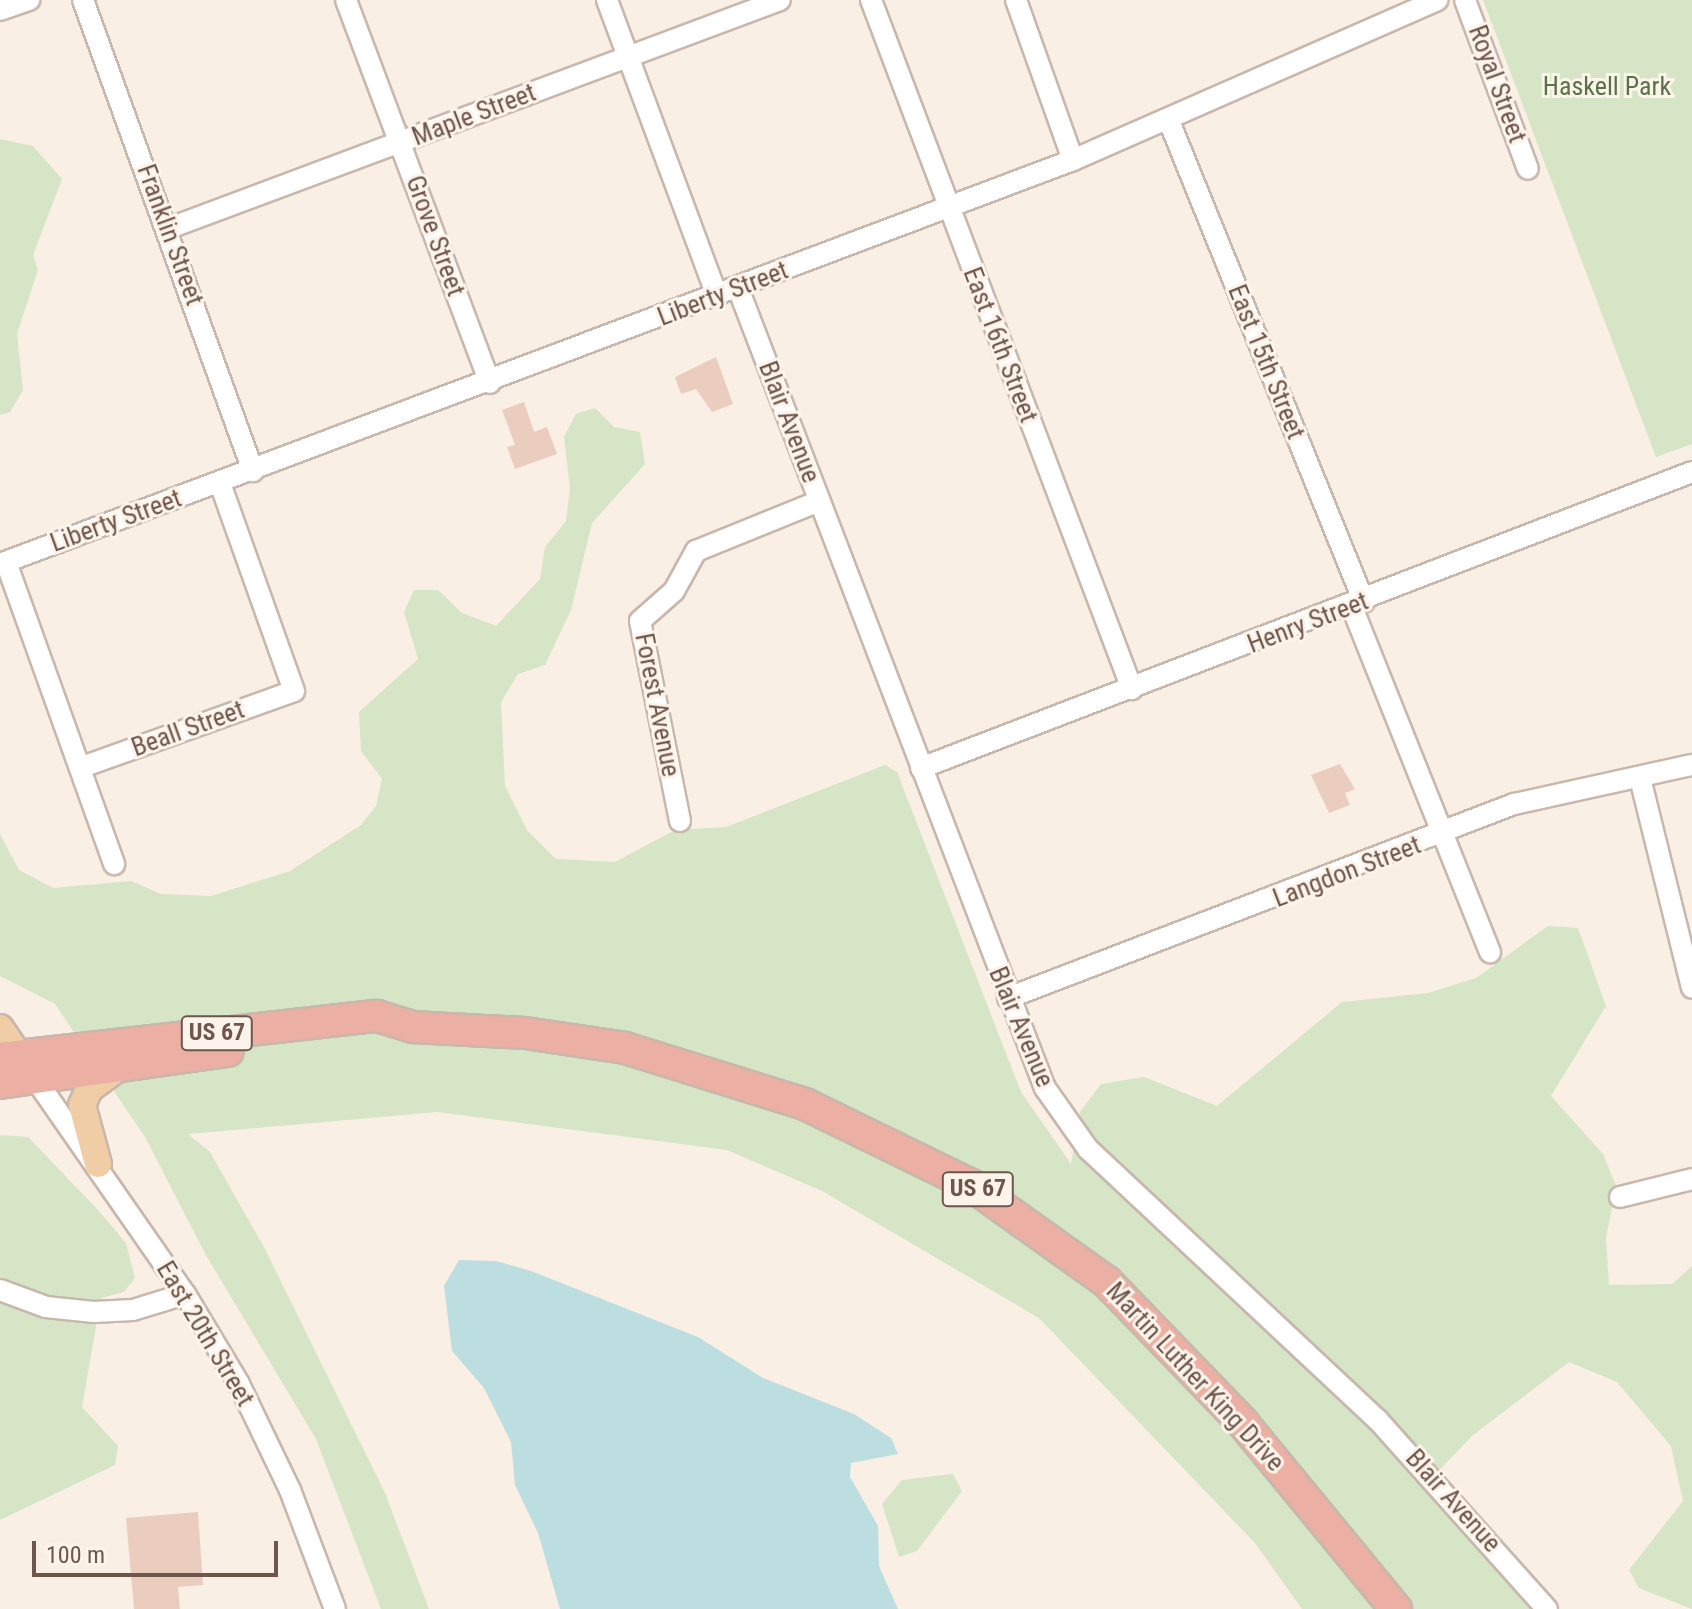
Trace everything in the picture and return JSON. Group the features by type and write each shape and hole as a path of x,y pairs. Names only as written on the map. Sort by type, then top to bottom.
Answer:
{"highway":[{"name":"US 67","path":"0,1083 19,1065 377,1016 413,1027"},
{"name":"US 67","path":"19,1065 118,1068 413,1027"},
{"name":"Martin Luther King Drive","path":"413,1027 559,1036 660,1056 805,1104 971,1185 1058,1242 1152,1324 1263,1445 1396,1609"}],"main road":[{"path":"0,1028 19,1065"},
{"path":"98,1164 82,1105 89,1089 118,1068"}],"street":[{"path":"0,10 29,0"},
{"name":"Franklin Street","path":"83,0 253,471"},
{"name":"Grove Street","path":"346,0 490,383"},
{"path":"607,0 717,296"},
{"name":"Maple Street","path":"167,229 780,0"},
{"name":"East 16th Street","path":"871,0 1132,689"},
{"path":"1016,0 1073,160"},
{"name":"Liberty Street","path":"3,563 490,383 1073,160 1169,121 1437,0"},
{"name":"Royal Street","path":"1465,0 1528,169"},
{"name":"East 15th Street","path":"1169,121 1490,952"},
{"name":"Blair Avenue","path":"738,288 1045,1088 1088,1149 1377,1419 1547,1609"},
{"name":"Henry Street","path":"921,768 1358,605 1692,472"},
{"name":"Beall Street","path":"82,767 294,691 220,483"},
{"name":"Forest Avenue","path":"680,821 640,621 674,591 696,551 819,501"},
{"path":"3,563 82,767 114,864"},
{"name":"Langdon Street","path":"1008,998 1444,835 1514,804 1692,765"},
{"path":"1640,778 1692,988"},
{"name":"East 20th Street","path":"19,1065 98,1164 185,1294 290,1490 335,1609"},
{"path":"1620,1197 1692,1179"},
{"path":"0,1290 46,1307 94,1312 133,1310 185,1294"}],"green space":[{"name":"Haskell Park","path":"1483,0 1692,0 1692,444 1656,457"},
{"path":"0,139 33,146 62,179 33,255 38,270 17,334 23,390 10,412 0,415"},
{"path":"595,408 614,427 640,432 645,464 592,523 571,610 545,665 518,674 501,702 505,786 527,830 556,859 615,862 675,830 726,827 885,765 897,772 1021,1092 1071,1164 1080,1112 1101,1084 1144,1077 1217,1106 1342,1002 1428,993 1476,978 1548,926 1578,928 1606,1006 1551,1096 1603,1154 1616,1186 1606,1238 1609,1285 1672,1284 1692,1266 1692,1609 1639,1588 1629,1570 1683,1501 1671,1446 1617,1382 1569,1362 1473,1435 1428,1482 1530,1609 1302,1609 1255,1543 1039,1318 822,1191 727,1150 437,1112 188,1134 210,1152 265,1249 385,1493 429,1609 381,1609 316,1439 207,1257 145,1137 55,1004 0,976 0,834 19,870 53,888 131,881 161,894 211,896 290,871 361,825 376,806 382,779 361,751 359,712 418,659 404,612 414,590 438,590 462,613 496,626 540,579 545,547 566,521 570,488 564,437 576,414"},
{"path":"0,1135 28,1137 98,1210 126,1243 135,1278 124,1292 101,1298 82,1407 118,1446 115,1465 0,1520"},
{"path":"953,1474 962,1491 917,1551 899,1557 882,1504 902,1480"}],"water":[{"path":"459,1260 496,1261 531,1271 698,1337 763,1378 854,1414 891,1438 898,1454 851,1463 850,1477 878,1526 879,1566 898,1609 560,1609 538,1533 515,1485 511,1442 484,1388 452,1351 444,1286"}],"building":[{"path":"716,357 733,404 712,412 696,389 681,394 675,377"},
{"path":"524,402 534,432 547,427 557,454 515,469 507,447 515,445 502,410"},
{"path":"1340,764 1355,789 1345,793 1350,805 1329,813 1311,775"},
{"path":"198,1512 203,1585 178,1587 180,1609 134,1609 126,1518"}]}
